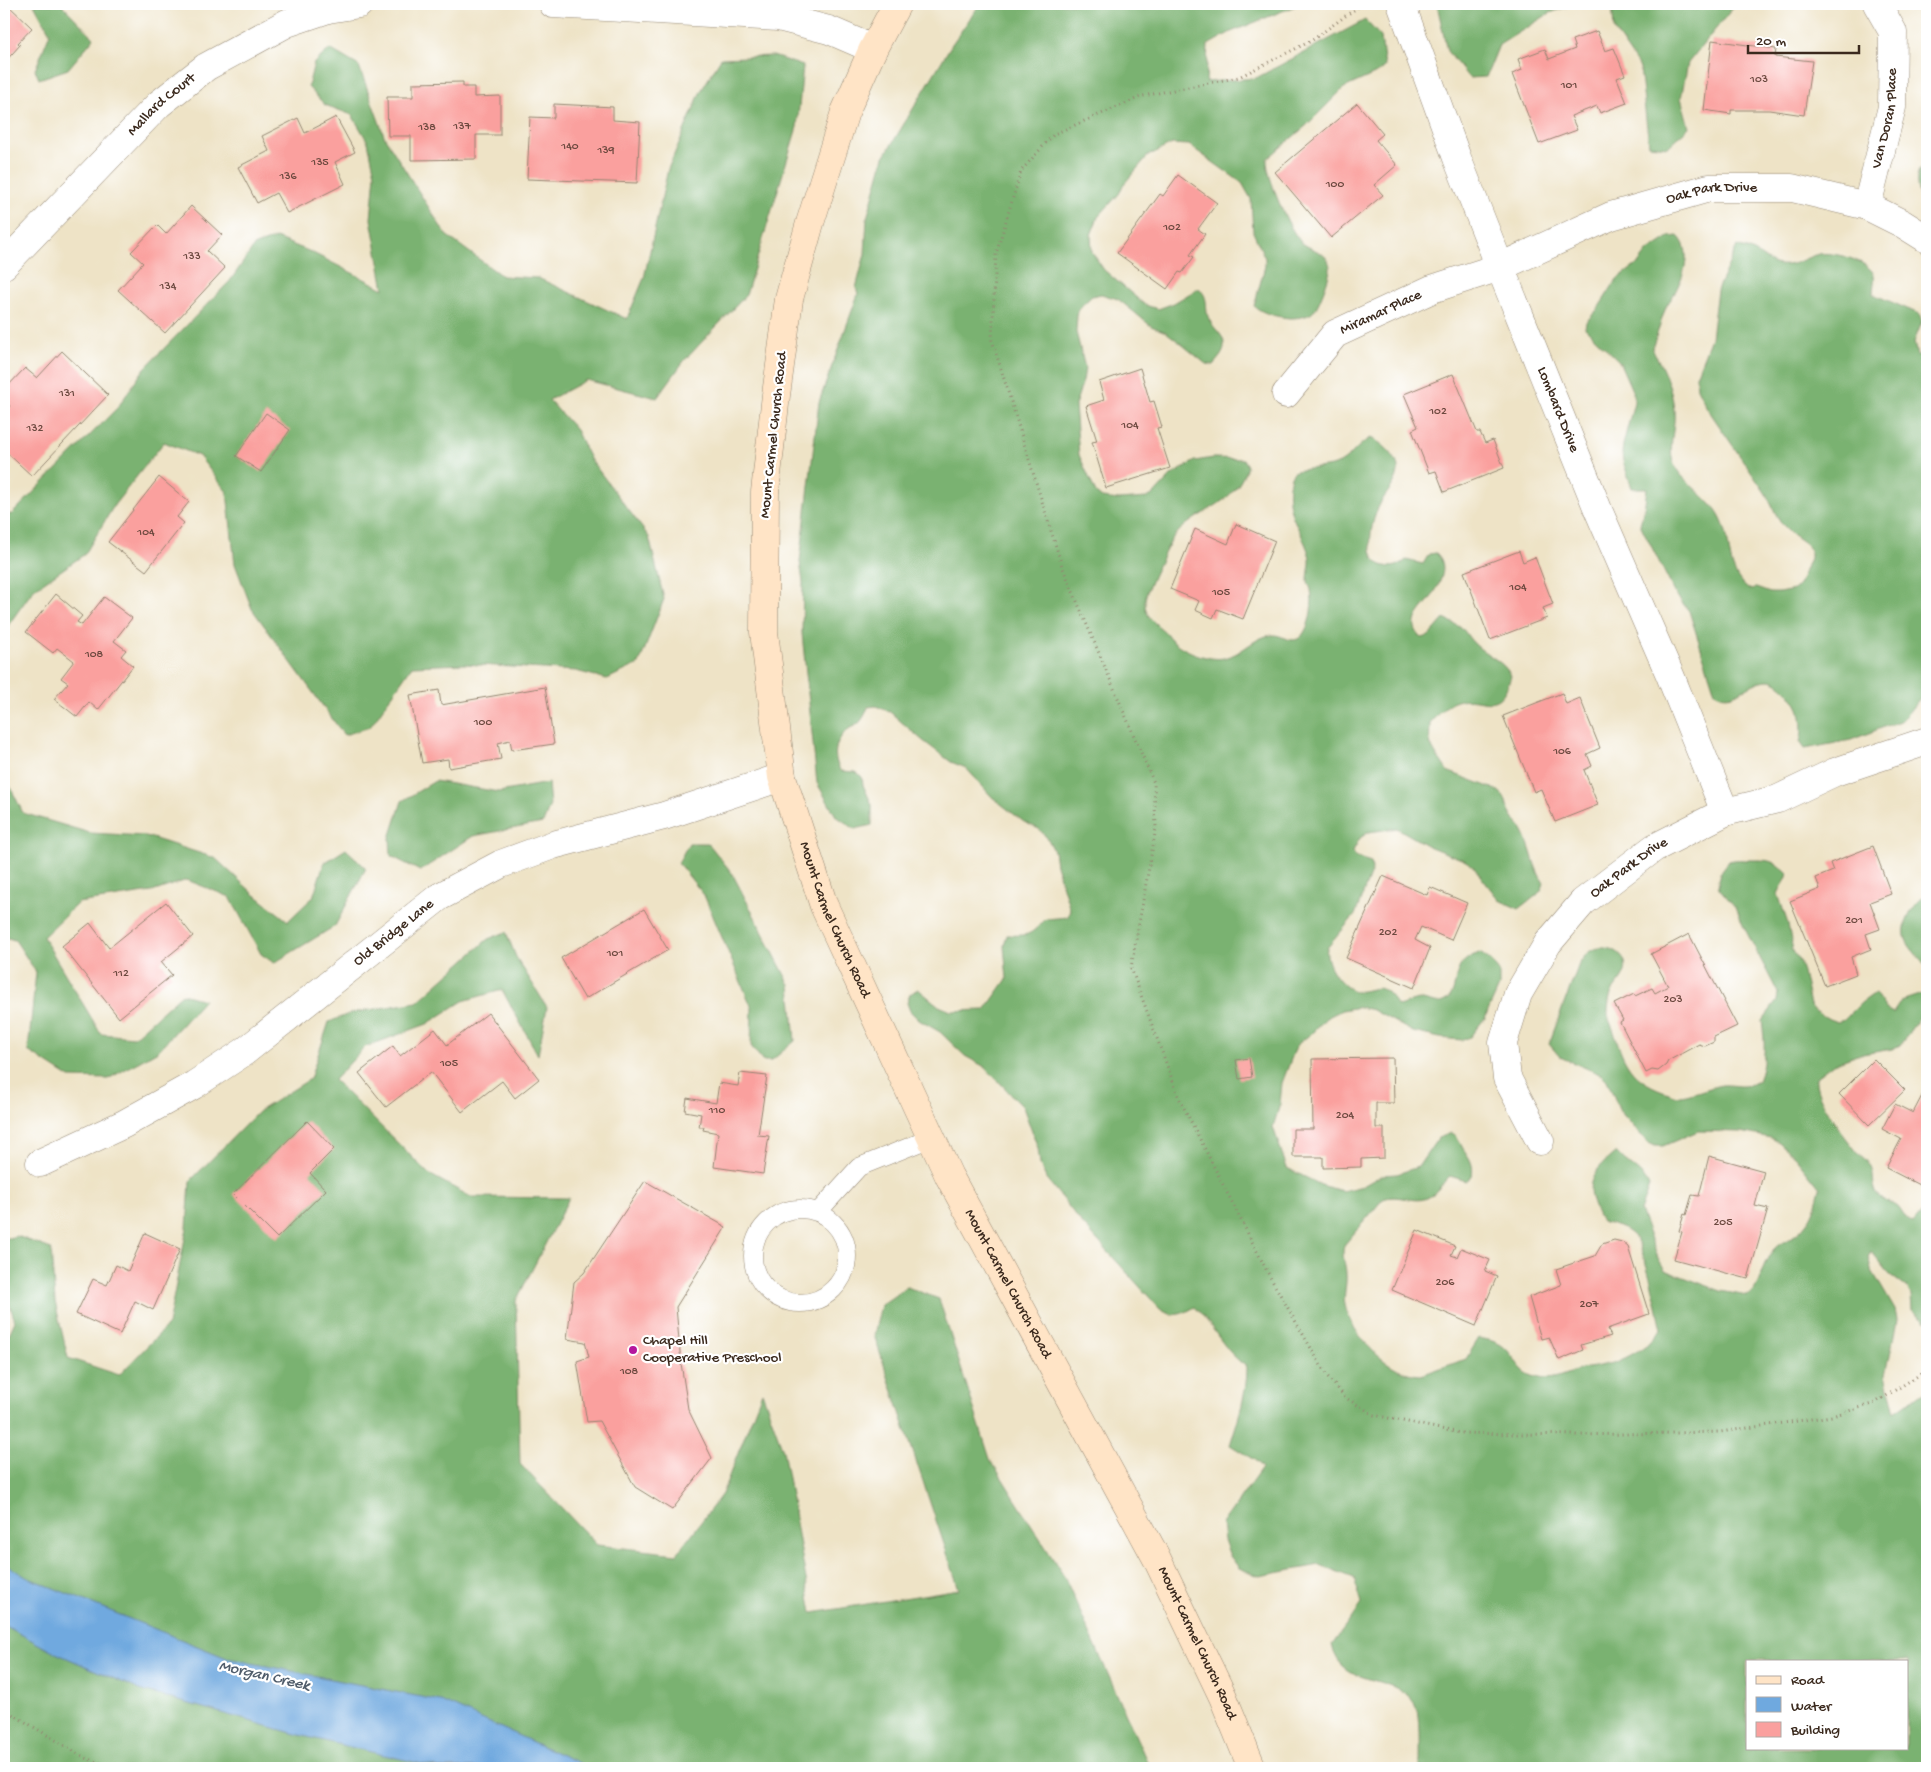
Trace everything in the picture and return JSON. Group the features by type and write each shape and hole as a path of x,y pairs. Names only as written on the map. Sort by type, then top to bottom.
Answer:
{"main road":[{"name":"Mount Carmel Church Road","path":"897,4 873,49 845,112 810,223 789,299 776,395 766,492 764,632 782,776 824,906 949,1176 1156,1557 1223,1697 1252,1768"}],"street":[{"name":"Mallard Court","path":"4,265 160,104 206,67 287,23 328,9 359,4"},
{"path":"552,4 778,17 829,30 873,49"},
{"name":"Lombard Drive","path":"1401,4 1457,158 1500,267 1599,512 1670,676 1725,812"},
{"name":"Van Doran Place","path":"1868,206 1892,107 1893,32 1877,4"},
{"name":"Oak Park Drive","path":"1500,267 1611,216 1709,188 1792,188 1868,206 1927,239"},
{"name":"Miramar Place","path":"1286,394 1335,334 1432,289 1500,267"},
{"name":"Oak Park Drive","path":"1540,1141 1507,1078 1503,1044 1518,994 1548,943 1583,902 1654,848 1725,812 1778,800 1835,772 1927,744"},
{"name":"Old Bridge Lane","path":"40,1163 124,1124 194,1085 244,1052 439,897 501,864 553,845 664,816 782,776"}],"lane":[{"path":"818,1212 859,1167 931,1138"},
{"path":"803,1208 818,1212 832,1220 842,1233 847,1248 847,1265 841,1280 830,1292 817,1300 800,1303 785,1301 772,1294 761,1283 755,1269 752,1254 756,1240 763,1226 774,1216 788,1210 803,1208"}],"path":[{"path":"1362,4 1311,41 1239,77 1143,96 1054,134 1021,171 996,254 992,340 1062,566 1154,783 1156,828 1131,968 1179,1098 1270,1277 1327,1376 1346,1398 1374,1415 1460,1433 1578,1435 1720,1432 1832,1416 1850,1411 1875,1403 1927,1370"},
{"path":"4,1709 85,1758 115,1768"}],"green space":[{"path":"34,4 61,4 94,38 68,69 39,79 35,70 50,33"},
{"path":"980,4 1300,4 1231,32 1208,45 1206,82 1256,78 1365,20 1381,37 1385,67 1379,72 1344,88 1307,125 1267,159 1274,190 1285,216 1297,237 1302,243 1323,254 1329,262 1328,277 1321,299 1312,313 1290,318 1280,317 1271,315 1254,306 1265,266 1265,258 1253,232 1251,199 1242,183 1189,145 1172,144 1148,156 1123,185 1119,194 1098,217 1091,235 1092,252 1104,270 1145,305 1158,309 1174,303 1199,288 1205,297 1208,317 1224,341 1221,356 1213,365 1206,364 1166,332 1151,326 1118,299 1101,294 1092,296 1079,308 1077,316 1076,332 1085,368 1075,405 1079,455 1096,493 1102,498 1119,500 1147,498 1154,494 1172,475 1195,461 1213,458 1243,459 1247,466 1234,491 1214,507 1192,520 1172,539 1148,588 1145,606 1148,615 1177,644 1204,657 1218,659 1230,656 1266,636 1276,635 1293,640 1301,636 1309,622 1311,611 1312,595 1308,583 1310,557 1290,506 1289,486 1291,477 1297,471 1340,463 1361,444 1371,438 1388,450 1395,459 1398,468 1395,481 1381,502 1374,520 1371,532 1371,550 1374,558 1379,564 1391,567 1401,564 1406,560 1423,564 1429,554 1436,553 1442,562 1443,568 1439,584 1415,621 1417,632 1422,638 1429,636 1444,619 1453,623 1463,629 1476,645 1503,665 1511,676 1501,697 1495,701 1466,699 1453,702 1445,707 1430,723 1430,741 1447,771 1497,790 1503,796 1511,816 1522,829 1526,838 1537,871 1544,883 1542,889 1519,909 1499,900 1472,865 1464,860 1428,846 1397,828 1369,832 1360,838 1353,851 1355,857 1371,862 1372,870 1355,915 1327,948 1331,967 1344,985 1355,991 1376,988 1385,990 1398,1006 1419,1000 1436,1003 1445,1001 1453,991 1458,970 1462,963 1480,953 1490,960 1499,971 1499,987 1485,1018 1469,1038 1462,1040 1440,1038 1413,1032 1373,1010 1359,1007 1342,1010 1326,1018 1295,1049 1282,1083 1280,1104 1273,1127 1287,1168 1321,1185 1342,1191 1363,1186 1382,1175 1397,1174 1418,1167 1438,1138 1452,1133 1455,1135 1471,1162 1472,1176 1466,1181 1450,1176 1436,1191 1422,1200 1394,1197 1383,1199 1345,1244 1343,1251 1346,1270 1344,1297 1349,1317 1355,1329 1373,1351 1384,1361 1409,1373 1421,1375 1466,1359 1479,1338 1504,1347 1526,1373 1538,1378 1551,1379 1582,1369 1619,1361 1646,1345 1662,1329 1650,1280 1638,1243 1626,1230 1601,1222 1592,1200 1590,1191 1594,1176 1599,1168 1616,1152 1643,1176 1649,1186 1640,1211 1658,1258 1665,1270 1721,1291 1747,1296 1753,1292 1759,1282 1773,1250 1798,1233 1808,1222 1820,1188 1796,1158 1779,1142 1771,1138 1741,1132 1698,1131 1663,1146 1655,1146 1647,1142 1620,1111 1607,1080 1602,1075 1560,1057 1549,1044 1579,964 1585,956 1590,951 1606,948 1616,951 1623,958 1626,966 1625,970 1621,980 1610,996 1608,1005 1609,1019 1621,1053 1630,1069 1643,1081 1677,1096 1722,1085 1744,1086 1758,1081 1764,1051 1762,1021 1777,1001 1778,993 1744,927 1737,909 1719,888 1718,880 1720,873 1729,861 1770,861 1788,874 1778,894 1788,924 1793,951 1803,972 1810,1005 1815,1011 1837,1022 1844,1020 1861,1003 1875,993 1886,1009 1893,1013 1901,1001 1922,994 1927,988 1927,1000 1919,1018 1900,1045 1892,1049 1857,1055 1833,1064 1816,1077 1816,1085 1819,1095 1838,1127 1871,1168 1877,1195 1896,1206 1906,1219 1913,1224 1922,1213 1927,1211 1927,1321 1912,1310 1911,1295 1907,1288 1889,1274 1871,1252 1868,1258 1871,1269 1895,1310 1897,1320 1886,1375 1895,1412 1927,1390 1927,1768 1420,1768 1419,1716 1411,1698 1387,1684 1359,1676 1347,1669 1338,1660 1332,1645 1362,1604 1354,1578 1320,1565 1259,1576 1239,1568 1230,1556 1224,1540 1222,1524 1262,1468 1256,1461 1230,1445 1244,1397 1247,1367 1225,1346 1195,1307 1177,1314 1169,1314 1160,1309 1080,1221 1046,1178 1040,1165 1038,1148 1023,1107 985,1067 965,1056 940,1032 919,1020 910,1011 907,1003 910,994 918,989 939,1006 951,1011 985,1010 1007,979 1004,946 1007,935 1025,935 1046,919 1068,917 1070,909 1056,865 1054,851 1048,839 1039,829 1024,822 992,797 966,768 951,762 890,712 876,706 868,707 860,722 845,732 838,742 835,754 841,771 856,772 862,777 863,785 872,805 872,825 855,829 836,816 817,783 802,633 803,582 800,562 819,402 858,294 856,288 865,254 867,218 884,157 952,44"},
{"path":"1437,4 1574,4 1550,13 1499,45 1486,77 1469,78 1447,51"},
{"path":"1612,4 1733,4 1732,9 1688,63 1681,98 1689,127 1668,147 1649,145 1640,68 1614,30"},
{"path":"1923,28 1927,29 1927,68 1921,35"},
{"path":"330,49 359,66 385,138 446,235 502,276 538,278 627,319 644,278 668,169 701,91 721,58 773,56 803,66 797,127 746,295 684,361 657,398 586,380 549,400 576,430 590,459 649,537 664,599 639,664 607,679 576,671 464,664 412,666 370,727 344,735 252,609 235,564 227,492 199,456 164,442 115,504 85,554 34,589 4,631 4,515 12,514 118,407 144,369 230,281 255,245 276,238 311,252 384,289 371,219 375,174 368,142 352,115 325,105 308,87 314,63"},
{"path":"1927,163 1927,204 1921,200 1917,179 1919,170"},
{"path":"1678,236 1683,242 1685,249 1685,265 1673,296 1666,307 1652,348 1666,377 1673,401 1673,462 1681,475 1709,502 1720,517 1727,536 1735,573 1748,589 1756,588 1770,593 1794,590 1799,585 1810,558 1810,550 1806,544 1780,522 1766,494 1707,408 1697,388 1696,376 1711,338 1717,290 1737,246 1752,251 1779,265 1795,263 1814,255 1825,253 1850,258 1866,265 1871,270 1874,275 1873,294 1919,314 1922,322 1914,342 1917,356 1922,352 1927,338 1927,690 1902,720 1851,740 1805,749 1800,742 1802,727 1800,711 1792,697 1778,683 1768,680 1761,681 1728,696 1715,692 1689,611 1676,595 1640,524 1647,488 1632,488 1622,453 1634,395 1619,361 1585,328 1586,322 1597,310 1617,279 1638,264 1648,251 1669,237"},
{"path":"4,774 23,813 90,833 146,836 215,858 254,894 288,921 313,897 324,863 346,849 366,868 335,926 274,963 261,954 230,897 187,880 152,892 78,903 43,937 101,1034 134,1037 182,994 204,1000 158,1051 108,1079 70,1078 28,1051 36,972 15,940 4,937"},
{"path":"435,781 499,792 548,783 550,805 543,823 473,836 420,871 391,856 390,838 402,801"},
{"path":"689,843 708,843 732,873 790,985 795,1041 771,1061 763,1061 751,1046 752,1008 704,895 678,863"},
{"path":"1927,894 1927,967 1907,942 1905,929 1911,912"},
{"path":"506,932 516,957 547,1007 538,1055 502,990 463,1001 427,1024 365,1047 334,1080 429,1174 471,1197 569,1198 516,1301 520,1464 597,1545 677,1554 722,1494 762,1392 783,1450 812,1613 959,1589 874,1335 881,1305 907,1287 939,1299 990,1459 1065,1578 1150,1768 4,1768 4,1345 15,1321 4,1288 4,1239 17,1236 51,1249 55,1302 68,1358 119,1375 168,1325 187,1228 190,1181 259,1111 310,1079 329,1022 351,1013 417,1002 488,939"}],"water":[{"name":"Morgan Creek","path":"4,1563 26,1577 227,1658 441,1701 591,1768 439,1768 299,1735 140,1690 51,1651 4,1625"}],"building":[{"path":"4,4 7,4 32,28 18,43 20,45 4,63"},
{"path":"1597,31 1605,51 1614,48 1625,75 1617,78 1627,103 1600,113 1597,106 1571,116 1577,130 1539,144 1512,74 1522,70 1518,59 1545,49 1549,59 1575,49 1572,40"},
{"path":"1712,40 1776,49 1775,57 1812,61 1804,115 1769,110 1731,110 1731,114 1704,110"},
{"path":"463,82 463,87 474,87 474,97 500,96 500,135 476,135 476,159 411,160 411,136 388,136 387,97 413,97 413,83"},
{"path":"1357,103 1383,134 1376,140 1397,165 1374,185 1383,195 1331,238 1275,172"},
{"path":"554,104 613,107 613,120 640,122 637,183 527,179 530,117 554,118"},
{"path":"336,117 355,152 335,162 345,184 287,213 276,193 257,203 238,167 269,151 262,136 298,118 305,133"},
{"path":"1178,175 1217,203 1198,229 1205,234 1190,255 1194,257 1182,273 1179,272 1167,289 1117,253 1160,194 1163,196"},
{"path":"191,206 222,235 207,251 225,268 165,333 118,290 143,263 131,252 157,225 166,234"},
{"path":"62,351 108,395 32,476 4,450 4,412 10,406 4,400 4,390 25,368 37,378"},
{"path":"1140,368 1150,402 1154,401 1162,427 1157,428 1170,468 1106,488 1092,442 1097,441 1086,406 1104,400 1099,382"},
{"path":"1453,374 1477,432 1480,432 1485,443 1493,440 1504,468 1444,492 1436,471 1429,473 1412,430 1418,427 1404,394"},
{"path":"266,413 290,430 261,472 236,456"},
{"path":"159,477 189,502 177,517 184,523 146,571 108,542"},
{"path":"1236,524 1275,541 1243,619 1217,609 1213,618 1195,610 1199,601 1170,589 1195,529 1228,544"},
{"path":"1519,551 1523,562 1535,557 1553,604 1543,608 1547,618 1490,640 1464,572"},
{"path":"56,594 82,616 77,622 82,625 104,597 132,618 114,641 126,650 121,656 133,666 98,710 89,702 77,717 54,699 68,683 61,678 74,661 57,648 53,653 26,632"},
{"path":"545,687 554,744 512,750 510,740 498,743 501,759 449,768 448,759 422,763 410,695 439,690 441,705"},
{"path":"1562,693 1566,704 1580,698 1600,748 1587,754 1592,766 1584,770 1598,805 1555,822 1541,789 1534,792 1503,716"},
{"path":"1873,846 1891,894 1870,902 1880,929 1866,934 1871,949 1851,957 1856,974 1825,986 1790,901 1820,889 1816,878 1833,871 1830,863"},
{"path":"1383,876 1427,895 1430,887 1467,903 1451,940 1421,927 1415,940 1430,948 1414,988 1346,958"},
{"path":"166,902 193,936 161,962 172,975 119,1018 62,946 90,923 109,948"},
{"path":"644,909 668,950 585,999 561,958"},
{"path":"1689,934 1737,1026 1714,1037 1714,1042 1705,1046 1699,1044 1668,1061 1658,1071 1652,1070 1646,1073 1620,1022 1623,1020 1614,1004 1652,988 1655,993 1668,986 1651,954"},
{"path":"488,1013 539,1079 515,1098 502,1081 462,1112 431,1072 386,1107 359,1073 393,1046 400,1056 435,1029 447,1045"},
{"path":"1249,1058 1252,1077 1239,1079 1236,1060"},
{"path":"1393,1058 1394,1103 1376,1103 1376,1128 1384,1128 1384,1158 1361,1159 1361,1167 1323,1168 1323,1157 1293,1157 1293,1129 1313,1129 1312,1059"},
{"path":"1874,1059 1905,1090 1869,1125 1839,1094"},
{"path":"740,1073 767,1076 758,1135 769,1136 763,1174 714,1167 718,1133 703,1130 704,1127 699,1127 701,1114 685,1111 687,1098 716,1103 719,1083 738,1086"},
{"path":"1925,1090 1927,1091 1927,1189 1886,1168 1901,1139 1882,1129 1895,1104 1913,1113"},
{"path":"307,1121 334,1149 310,1173 326,1190 277,1238 233,1194"},
{"path":"1709,1156 1764,1171 1755,1206 1768,1209 1748,1279 1674,1259 1682,1232 1679,1231 1684,1214 1686,1215 1692,1195 1699,1196"},
{"name":"Chapel Hill Cooperative Preschool","path":"645,1181 726,1227 676,1307 681,1363 688,1409 712,1458 672,1510 635,1487 599,1421 587,1422 577,1361 589,1357 585,1342 567,1339 574,1282 584,1273"},
{"path":"1417,1230 1455,1246 1451,1255 1457,1257 1461,1248 1490,1260 1485,1271 1497,1276 1476,1326 1392,1290"},
{"path":"145,1233 180,1249 153,1310 135,1301 120,1334 76,1314 93,1279 107,1285 116,1265 128,1271"},
{"path":"1614,1240 1622,1242 1628,1247 1649,1314 1607,1329 1611,1336 1581,1345 1583,1350 1559,1360 1549,1337 1541,1339 1529,1297 1561,1285 1556,1269 1595,1256 1602,1244"}],"place":[{"name":"Chapel Hill Cooperative Preschool","path":"633,1350"}]}
